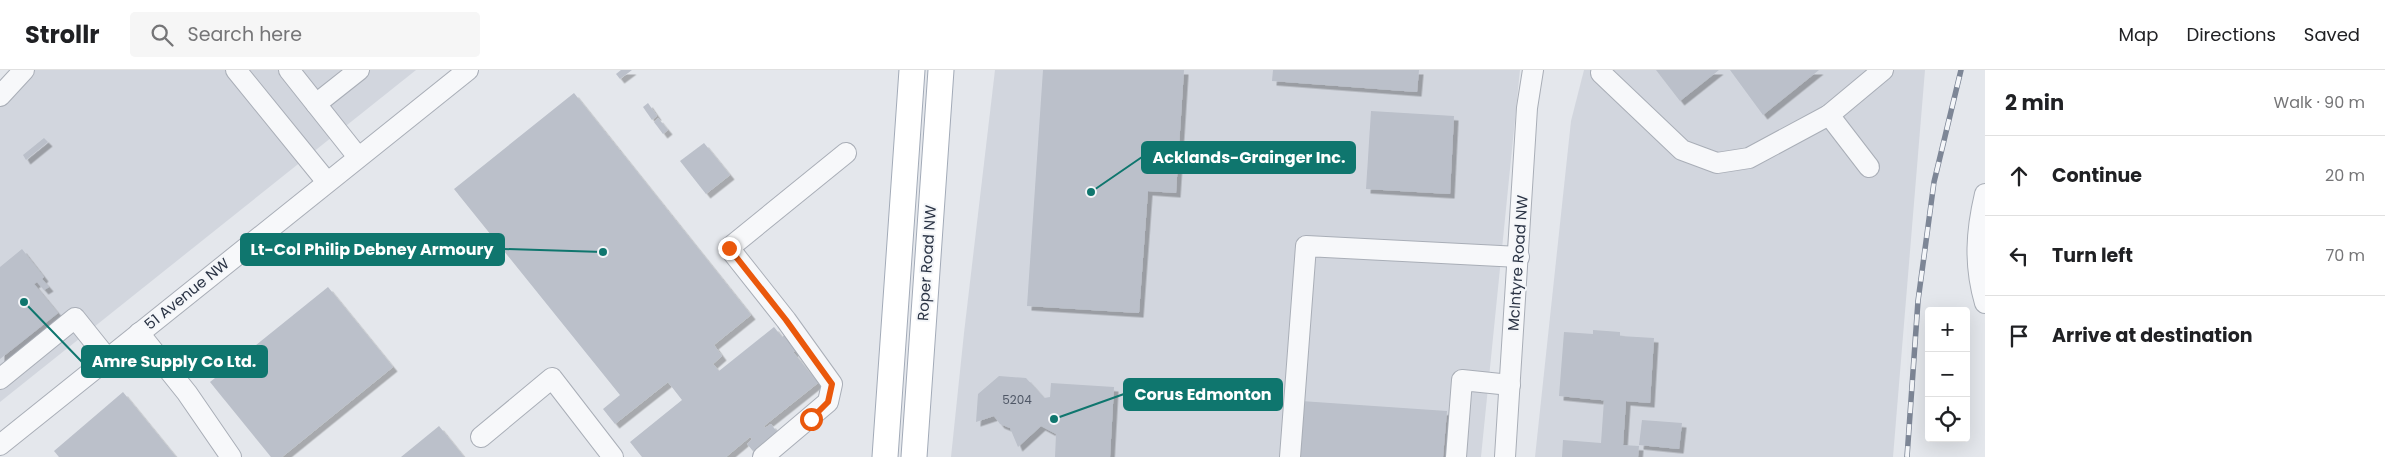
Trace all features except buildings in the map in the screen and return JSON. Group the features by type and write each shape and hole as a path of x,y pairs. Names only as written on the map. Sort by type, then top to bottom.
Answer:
{"main road":[{"name":"Roper Road NW","path":"885,457 912,70"},
{"name":"Roper Road NW","path":"914,457 941,70"}],"street":[{"path":"0,96 24,70"},
{"path":"236,70 327,182"},
{"path":"289,70 358,157"},
{"path":"316,104 359,70"},
{"name":"51 Avenue NW","path":"4,448 107,358 468,70"},
{"name":"McIntyre Road NW","path":"1505,457 1519,257 1526,108 1533,70"},
{"path":"1601,73 1682,150 1716,163 1749,158 1828,115 1883,70"},
{"path":"1828,115 1869,167"},
{"path":"763,457 828,402 832,384 786,320 729,248 846,153"},
{"path":"1985,194 1978,227 1977,277 1985,303"},
{"path":"1290,457 1306,246 1519,257"},
{"path":"0,378 75,318 107,358"},
{"path":"139,333 187,393 231,457"},
{"path":"481,437 552,378 613,457"},
{"path":"1456,457 1462,380 1510,384"}],"shaded area":[{"path":"18,70 416,70 0,402 0,90"},
{"path":"995,70 1520,70 1481,457 951,457"},
{"path":"1584,70 1925,70 1893,457 1535,457 1571,121"}],"railway":[{"path":"1907,457 1918,301 1934,182 1961,70"}],"place":[{"name":"Acklands-Grainger Inc.","path":"1091,192"},
{"name":"Lt-Col Philip Debney Armoury","path":"603,252"},
{"name":"Amre Supply Co Ltd.","path":"24,302"},
{"name":"Corus Edmonton","path":"1054,419"}],"route":[{"path":"729,248 786,320 832,384 828,402 811,419"}]}
